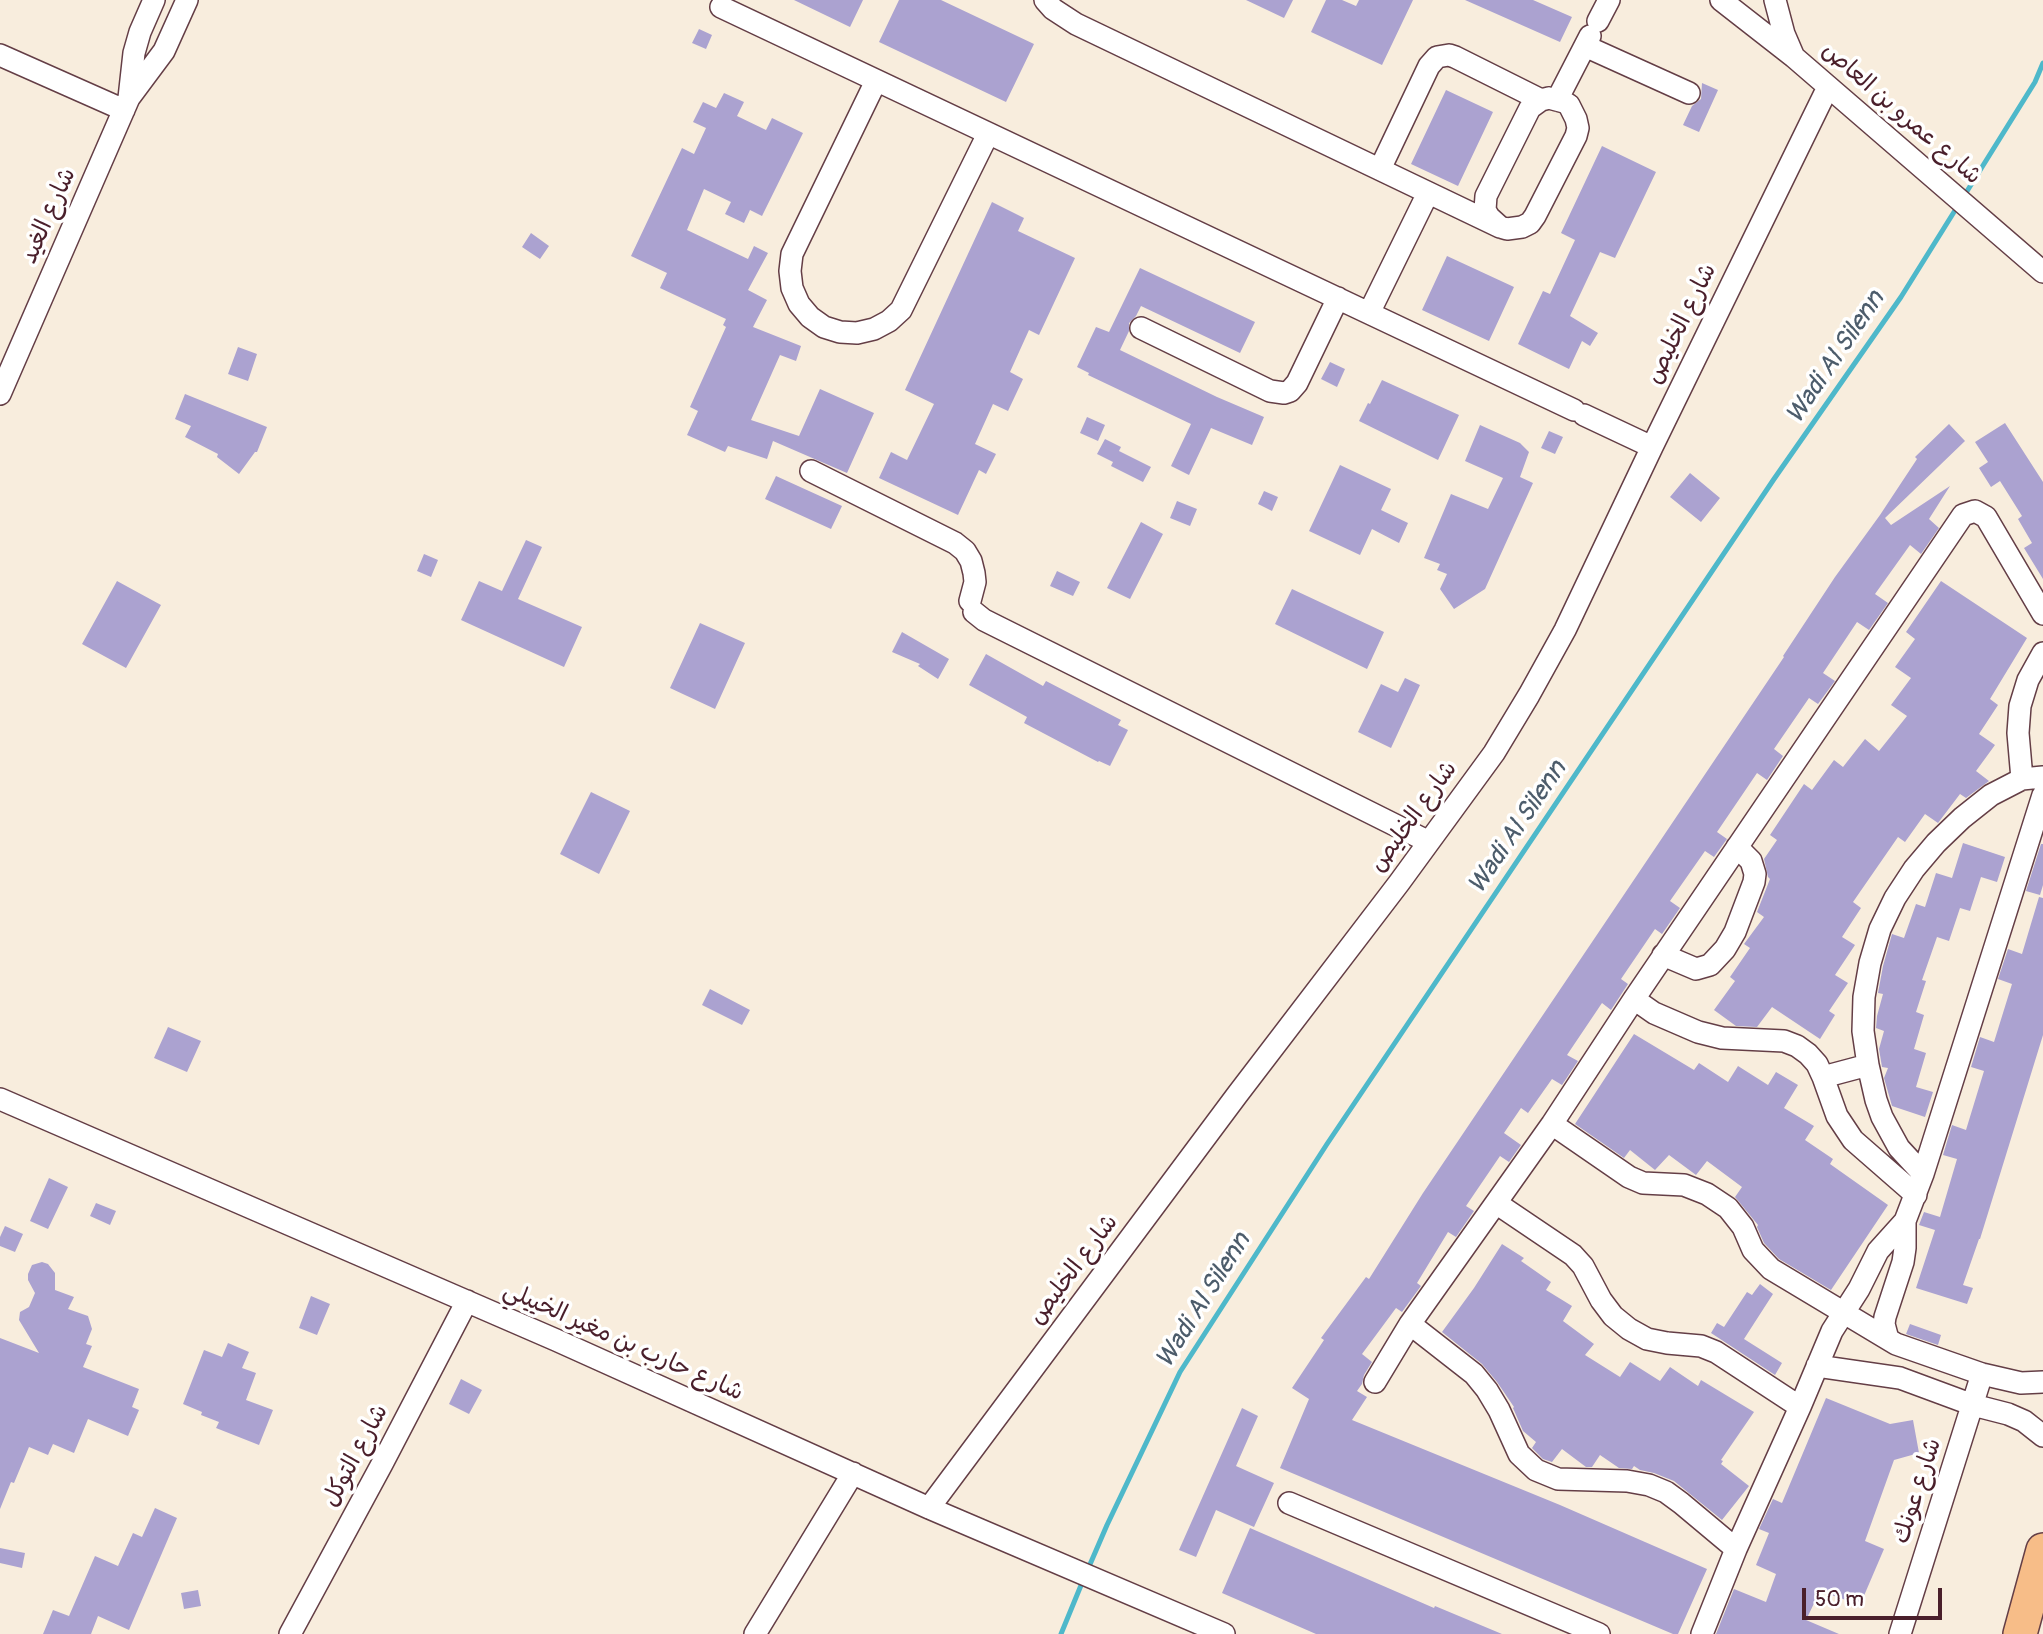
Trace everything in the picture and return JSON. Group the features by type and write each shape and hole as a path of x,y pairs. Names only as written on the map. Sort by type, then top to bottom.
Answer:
{"main road":[{"path":"2020,1634 2043,1550"}],"street":[{"name":"شارع الغيد","path":"126,104 134,53 153,0"},
{"name":"شارع الغيد","path":"0,394 126,104 164,51 187,0"},
{"path":"1045,0 1076,24 1500,227 1514,229 1530,223 1578,128 1569,106 1549,100 1455,57 1437,57 1429,66 1380,169"},
{"path":"1500,227 1485,210 1486,196 1530,108 1549,100 1609,0"},
{"name":"شارع عمرو بن العاص","path":"1721,0 1746,7 1794,57 2043,272"},
{"path":"1775,0 1784,34 1794,57"},
{"path":"721,7 1652,447"},
{"path":"1591,34 1689,93"},
{"path":"0,55 126,104"},
{"path":"876,81 792,254 792,288 799,304 810,317 824,327 857,333 874,329 901,310 988,134"},
{"name":"شارع الخليص","path":"929,1508 1494,753 1571,618 1828,87"},
{"path":"1369,313 1428,193"},
{"path":"1141,328 1270,391 1284,393 1297,383 1338,298"},
{"path":"811,471 955,543 965,551 974,573 972,606 984,620 1429,842"},
{"path":"1375,1382 1410,1324 1552,1124 1633,999 1963,515 1975,511 1986,517 2043,614"},
{"path":"1923,1174 1899,1148 1876,1100 1863,1031 1864,997 1870,963 1880,929 1895,898 1936,843 1992,795 2032,778 2018,733 2020,706 2028,680 2043,653"},
{"path":"1702,1634 1736,1549 1832,1331 1859,1289 1878,1251 1905,1221 1916,1195 2043,795"},
{"path":"1663,955 1691,968 1703,968 1710,965 1725,949 1735,933 1755,874 1751,861 1737,847"},
{"path":"1633,999 1654,1013 1698,1032 1722,1038 1784,1041 1797,1046 1817,1065 1824,1077 1830,1102 1849,1134 1916,1195"},
{"path":"1824,1077 1868,1065"},
{"name":"شارع حارب بن مغير الخييلي","path":"0,1099 467,1301 929,1508 1224,1634"},
{"path":"1552,1124 1629,1177 1643,1183 1684,1185 1707,1194 1728,1208 1743,1227 1761,1261 1892,1342 1982,1374 2021,1383 2043,1382"},
{"path":"1496,1203 1573,1255 1583,1266 1613,1316 1629,1329 1647,1339 1701,1346 1716,1352 1800,1407"},
{"path":"1886,1374 1892,1342 1884,1324 1903,1262 1905,1221"},
{"name":"شارع التوكل","path":"290,1634 467,1301"},
{"path":"1410,1324 1474,1374 1499,1410 1520,1454 1536,1470 1558,1479 1627,1481 1649,1485 1666,1492 1681,1503 1736,1549"},
{"path":"1817,1366 1900,1378 1973,1405 2008,1414 2024,1421 2043,1436"},
{"name":"شارع عونك","path":"1900,1634 1982,1374"},
{"path":"755,1634 853,1473"},
{"path":"1289,1503 1599,1634"}],"building":[{"path":"794,0 863,0 850,27"},
{"path":"899,0 941,0 1034,44 1006,102 879,42"},
{"path":"1246,0 1293,0 1284,18"},
{"path":"1326,0 1342,0 1356,6 1359,0 1413,0 1382,65 1311,32"},
{"path":"1465,0 1533,0 1572,17 1560,42"},
{"path":"699,29 712,35 706,49 692,43"},
{"path":"1702,83 1718,90 1699,132 1683,125 1692,106 1701,99"},
{"path":"1446,90 1493,112 1458,186 1411,164"},
{"path":"724,93 744,102 737,116 766,130 772,118 803,133 762,216 750,210 744,223 725,214 731,202 704,189 687,230 748,259 754,246 768,253 748,290 767,300 753,327 801,346 796,361 780,355 751,420 799,436 820,389 874,413 847,473 773,441 767,459 728,446 725,452 687,435 698,411 690,407 726,327 723,325 726,319 660,288 667,273 631,256 682,148 694,154 706,128 693,122 703,102 716,108"},
{"path":"1602,146 1656,172 1615,258 1600,252 1570,316 1598,333 1590,346 1582,341 1569,369 1518,344 1543,291 1550,294 1575,240 1561,233"},
{"path":"992,202 1024,218 1018,231 1075,258 1039,335 1029,330 1010,372 1023,379 1008,411 993,404 975,444 996,454 986,474 979,470 958,515 879,478 891,452 907,460 934,404 905,390"},
{"path":"531,233 549,246 540,259 522,247"},
{"path":"1447,256 1514,287 1489,341 1422,310"},
{"path":"1140,268 1255,322 1240,353 1141,306 1129,323 1129,331 1120,350 1264,417 1252,445 1211,428 1189,475 1171,466 1191,424 1088,375 1089,373 1077,367 1096,327 1109,332"},
{"path":"238,347 257,354 248,381 228,374"},
{"path":"1330,362 1345,369 1337,387 1321,379"},
{"path":"1382,380 1459,415 1438,460 1359,421"},
{"path":"185,394 267,427 257,452 239,474 217,457 218,454 185,437 191,426 175,419"},
{"path":"1087,417 1105,425 1098,441 1080,433"},
{"path":"2005,423 2043,482 2043,579 2024,548 2032,543 2018,519 2022,516 2000,481 1991,487 1979,468 1988,462 1975,442"},
{"path":"1949,424 1965,441 1885,518 1891,525 1950,486 1929,519 1939,528 1921,554 1910,545 1875,594 1888,603 1869,630 1857,622 1823,673 1835,681 1818,704 1809,698 1774,749 1783,756 1767,780 1757,773 1717,832 1727,839 1714,857 1705,851 1670,901 1680,908 1662,934 1655,929 1621,979 1628,984 1611,1010 1602,1003 1567,1055 1578,1061 1562,1085 1552,1079 1528,1113 1521,1108 1504,1133 1521,1145 1509,1162 1500,1156 1466,1206 1474,1211 1456,1237 1448,1232 1417,1283 1421,1286 1402,1312 1396,1308 1362,1354 1372,1362 1357,1391 1367,1397 1352,1420 1560,1505 1707,1569 1678,1634 1673,1634 1280,1468 1309,1399 1292,1388 1324,1340 1321,1338 1366,1277 1369,1279 1423,1193 1835,577 1880,515 1917,459 1915,457"},
{"path":"1480,425 1520,443 1529,452 1520,477 1533,483 1485,589 1454,609 1440,589 1447,574 1437,570 1440,564 1424,558 1451,494 1488,509 1503,478 1465,461"},
{"path":"1549,431 1563,437 1555,454 1541,448"},
{"path":"1105,439 1121,447 1119,451 1151,467 1143,482 1111,466 1113,462 1097,454"},
{"path":"1340,465 1391,489 1381,510 1408,523 1399,543 1372,529 1360,555 1309,531"},
{"path":"1690,473 1720,498 1701,522 1670,497"},
{"path":"776,476 842,506 831,529 765,499"},
{"path":"1264,491 1278,497 1272,511 1258,504"},
{"path":"1177,501 1197,509 1190,526 1170,518"},
{"path":"1141,522 1163,534 1130,599 1107,588"},
{"path":"526,540 542,547 518,599 582,627 564,667 461,620 479,581 502,591"},
{"path":"424,554 438,560 431,577 417,571"},
{"path":"1057,571 1080,582 1073,596 1050,586"},
{"path":"117,581 161,605 126,668 82,644"},
{"path":"1941,581 2027,638 1990,699 1998,705 1979,734 1995,745 1976,771 1989,781 1966,798 1960,794 1938,823 1925,814 1905,842 1898,837 1853,902 1861,908 1842,937 1855,945 1835,975 1848,983 1829,1011 1835,1015 1820,1039 1772,1007 1757,1027 1736,1026 1714,1010 1735,981 1730,977 1750,948 1744,944 1764,917 1757,912 1770,879 1764,859 1777,840 1770,835 1804,784 1812,790 1834,760 1843,767 1865,739 1879,751 1907,716 1891,705 1911,678 1895,667 1915,639 1906,632"},
{"path":"1292,589 1384,632 1367,669 1275,624"},
{"path":"700,623 745,643 715,709 670,688"},
{"path":"902,632 949,659 938,679 918,666 920,664 892,652"},
{"path":"986,654 1043,686 1046,681 1121,720 1118,725 1128,730 1110,766 1024,723 1027,717 969,685"},
{"path":"1405,678 1420,685 1391,748 1358,732 1381,684 1398,692"},
{"path":"591,792 630,811 599,874 560,854"},
{"path":"1963,843 2005,857 1997,882 1981,877 1970,911 1960,908 1949,941 1937,937 1922,980 1926,981 1916,1012 1924,1015 1914,1049 1926,1053 1916,1087 1933,1092 1925,1117 1892,1106 1884,1078 1888,1068 1882,1067 1879,1049 1884,1031 1876,1028 1883,994 1878,993 1892,934 1904,938 1916,904 1925,907 1936,873 1952,878"},
{"path":"2041,844 2043,885 2040,895 2026,891"},
{"path":"2039,897 2043,898 2043,1035 1980,1239 1963,1285 1973,1288 1967,1304 1916,1288 1935,1230 1919,1225 1924,1212 1940,1217 1957,1159 1943,1155 1952,1125 1966,1130 1984,1071 1971,1067 1980,1037 1994,1042 2012,984 1998,979 2008,949 2022,954"},
{"path":"710,989 750,1010 742,1025 702,1005"},
{"path":"168,1027 201,1041 187,1072 154,1058"},
{"path":"1634,1034 1694,1070 1699,1063 1728,1082 1738,1066 1768,1085 1776,1072 1798,1085 1784,1108 1814,1126 1805,1140 1833,1159 1830,1164 1888,1205 1831,1290 1779,1259 1764,1243 1758,1225 1735,1197 1742,1187 1707,1161 1696,1175 1669,1155 1655,1170 1630,1150 1624,1158 1575,1124"},
{"path":"49,1178 68,1187 48,1229 30,1221"},
{"path":"96,1203 116,1211 110,1225 90,1216"},
{"path":"5,1226 23,1234 15,1252 0,1246 0,1237"},
{"path":"1502,1244 1524,1258 1521,1261 1551,1282 1546,1290 1572,1306 1563,1321 1594,1344 1585,1355 1620,1377 1630,1362 1660,1381 1670,1367 1698,1386 1701,1380 1754,1412 1721,1460 1721,1464 1749,1486 1722,1520 1674,1481 1654,1473 1634,1466 1632,1469 1619,1468 1600,1455 1592,1467 1586,1467 1562,1449 1552,1462 1543,1459 1532,1448 1536,1442 1523,1431 1514,1407 1497,1382 1482,1364 1442,1332"},
{"path":"42,1262 48,1264 55,1273 55,1290 74,1297 68,1309 88,1316 92,1329 86,1344 92,1346 83,1367 139,1389 132,1407 139,1410 128,1436 88,1419 74,1453 53,1444 48,1455 29,1447 0,1509 0,1338 39,1353 19,1320 20,1312 29,1307 35,1293 28,1274 32,1265"},
{"path":"1760,1284 1773,1294 1744,1339 1782,1363 1775,1375 1711,1333 1717,1323 1724,1327 1747,1292 1752,1295"},
{"path":"311,1296 330,1304 317,1335 299,1328"},
{"path":"1910,1324 1941,1335 1938,1345 1906,1334"},
{"path":"228,1343 249,1352 242,1368 256,1373 246,1400 273,1410 259,1445 216,1428 219,1422 183,1404 204,1350 222,1357"},
{"path":"461,1379 482,1390 469,1414 449,1404"},
{"path":"1826,1398 1890,1424 1913,1420 1919,1453 1894,1460 1865,1541 1884,1549 1860,1605 1820,1591 1806,1620 1839,1634 1716,1634 1734,1589 1766,1602 1776,1574 1756,1565 1769,1533 1759,1529 1773,1499 1782,1503"},
{"path":"1242,1408 1258,1416 1236,1466 1274,1483 1254,1527 1216,1510 1196,1557 1179,1550"},
{"path":"155,1508 177,1518 129,1630 98,1616 91,1634 43,1634 53,1610 69,1616 95,1556 118,1566 133,1533 142,1537"},
{"path":"1250,1528 1434,1608 1435,1606 1502,1634 1316,1634 1222,1593"},
{"path":"0,1548 25,1553 22,1568 0,1563"},
{"path":"198,1590 201,1606 184,1609 181,1593"}],"waterway":[{"name":"Wadi Al Silenn","path":"1964,196 2035,82 2043,63"},
{"name":"Wadi Al Silenn","path":"1088,1569 1180,1372 1327,1144 1774,479 1901,297 1959,204"},
{"name":"Wadi Al Silenn","path":"1061,1634 1084,1578"}]}
